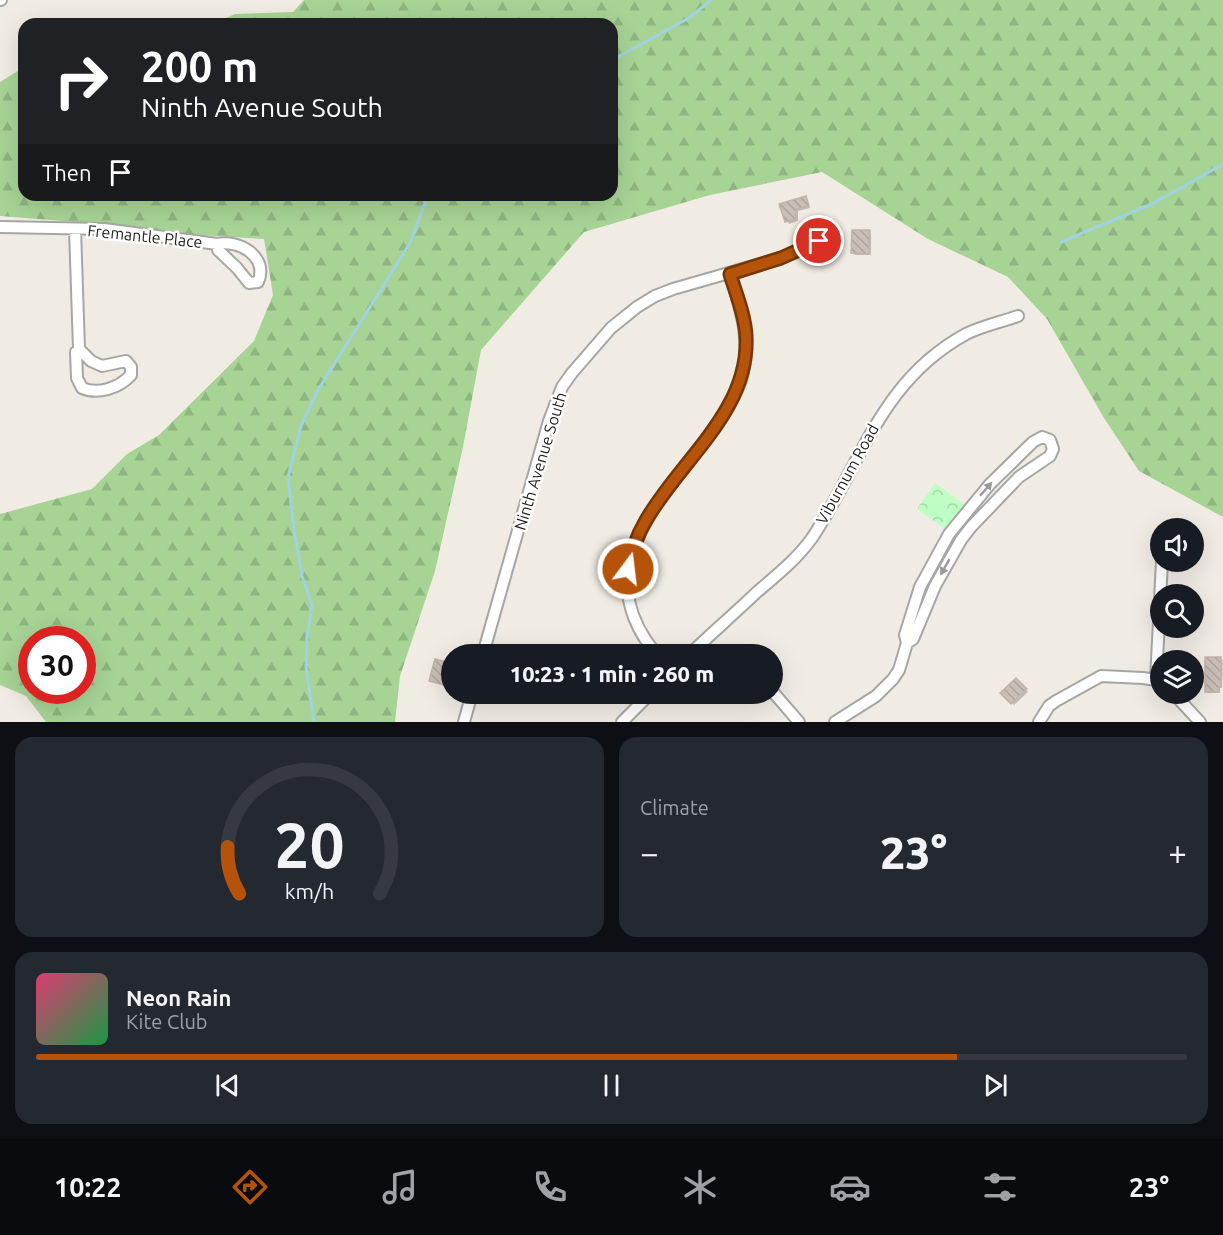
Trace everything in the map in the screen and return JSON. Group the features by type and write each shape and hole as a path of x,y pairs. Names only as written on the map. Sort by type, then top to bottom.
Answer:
{"street":[{"name":"Fremantle Place","path":"0,227 104,229 217,244"},
{"path":"75,229 79,349 76,352 77,378 82,388 95,392 120,384 130,375 131,367 126,361 102,366 91,361 79,349"},
{"name":"Ninth Avenue South","path":"486,644 549,421 562,387 611,328 655,296 781,258 819,241"},
{"path":"648,644 634,621 630,604 628,569 645,520 719,421 740,382 744,368 746,336 744,318 730,274"},
{"name":"Viburnum Road","path":"701,644 795,559 812,537 879,418 920,368 968,333 1018,316"},
{"path":"835,722 876,696 893,680 899,670 907,643 905,634 920,587 949,534 990,484 1033,442 1042,437 1050,440 1053,449 1050,456 1019,477 971,526 961,540 935,586 913,639 907,643"},
{"path":"1160,650 1162,572"},
{"path":"1039,722 1049,705 1101,676 1150,680"},
{"path":"464,722 469,704"},
{"path":"622,722 640,704"},
{"path":"783,704 799,722"},
{"path":"1183,704 1200,722"}],"green space":[{"path":"304,0 1223,0 1223,517 1139,471 1104,418 1047,319 1008,277 928,239 822,172 710,195 584,232 481,350 463,447 435,571 400,676 395,722 46,722 32,704 96,704 96,626 18,626 18,693 0,685 0,514 92,489 127,454 159,435 254,341 273,295 264,239 167,233 89,223 0,216 0,82 18,71 18,201 618,201 618,18 226,18 235,14 293,12"},
{"path":"935,483 965,505 947,530 917,509"}],"building":[{"path":"806,196 809,206 796,209 796,219 785,222 779,204"},
{"path":"852,230 870,230 869,254 851,253"},
{"path":"1205,657 1221,657 1219,692 1205,692"},
{"path":"435,659 441,660 441,684 429,681"},
{"path":"1016,678 1027,689 1011,704 1000,693"}],"waterway":[{"path":"618,57 689,18 711,0"},
{"path":"1061,242 1154,203 1223,164"},
{"path":"314,722 306,667 307,637 312,605 302,576 288,477 301,426 318,390 410,243 426,201"}],"route":[{"path":"628,569 637,537 645,520 714,428 740,382 744,368 746,336 744,318 730,274 781,258 819,241"}]}
